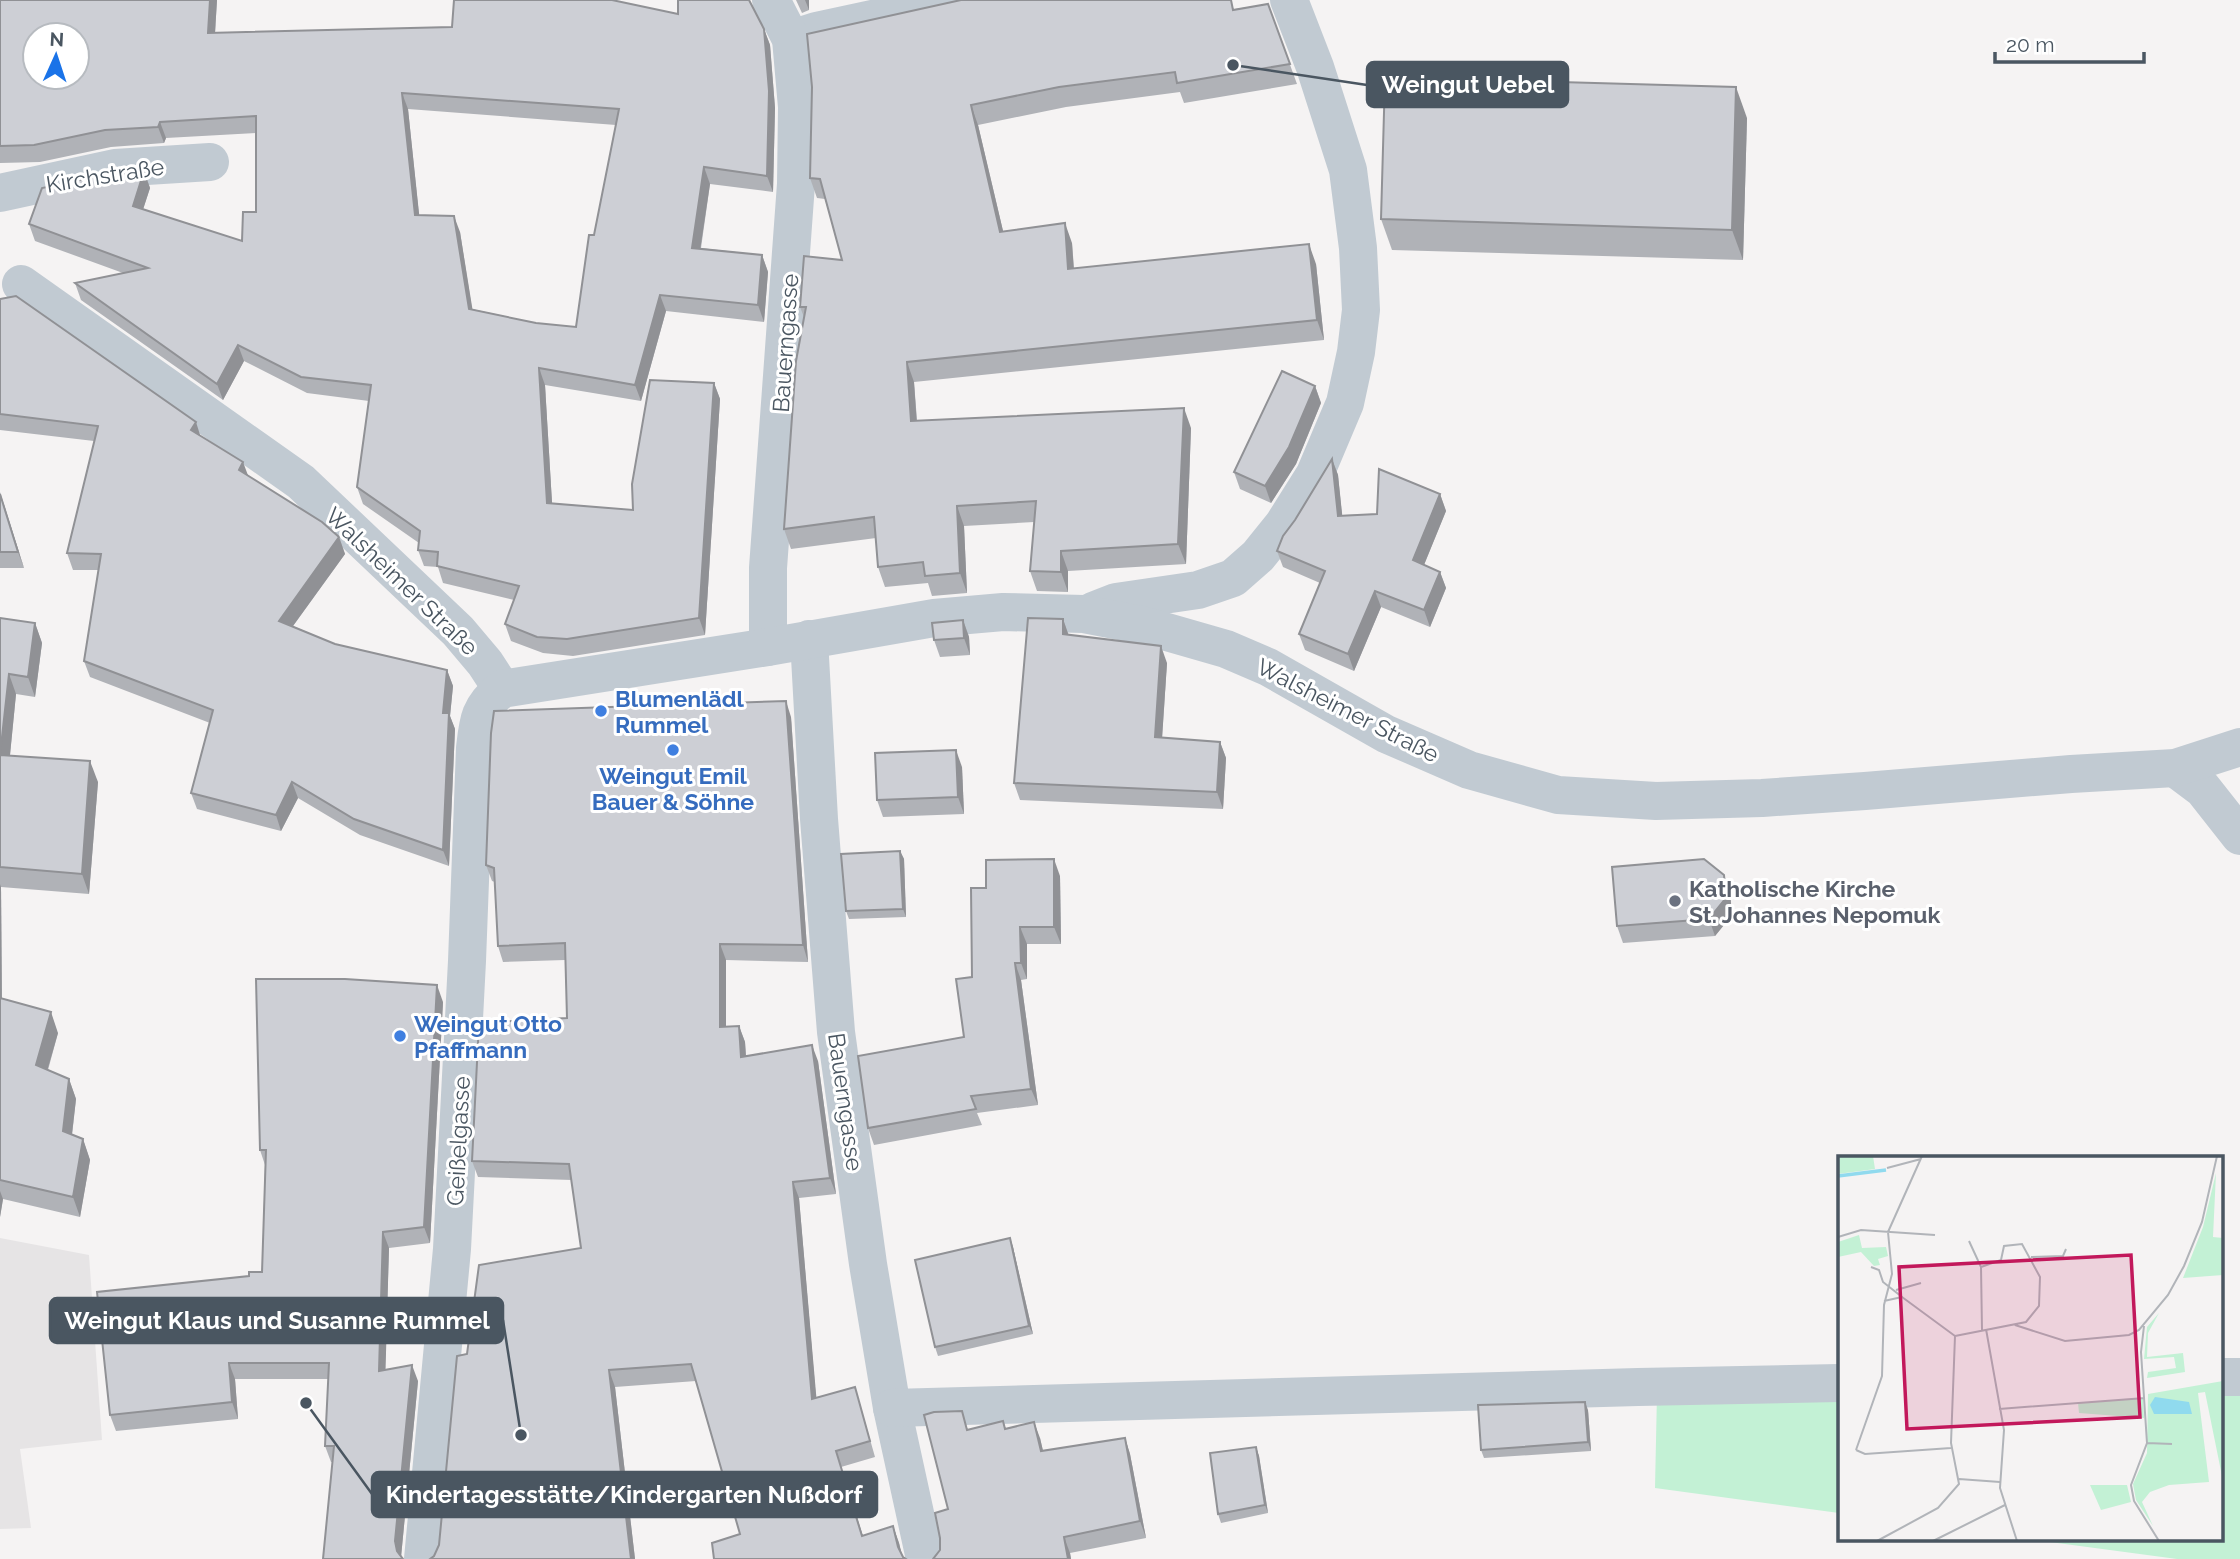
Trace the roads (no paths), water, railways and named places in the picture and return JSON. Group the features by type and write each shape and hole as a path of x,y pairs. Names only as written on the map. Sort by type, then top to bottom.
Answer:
{"street":[{"name":"Bauerngasse","path":"768,647 768,568 796,184 797,107 790,39 771,0"},
{"path":"790,39 961,0"},
{"name":"Walsheimer Straße","path":"1084,614 1116,602 1198,590 1233,578 1258,556 1283,525 1315,474 1345,402 1356,352 1360,310 1358,248 1348,170 1315,67 1289,0"},
{"name":"Kirchstraße","path":"0,193 115,168 210,162"},
{"name":"Walsheimer Straße","path":"7,277 301,482 458,631 485,663 502,689 934,618 1003,612 1084,614 1146,626 1226,649 1268,667 1386,734 1469,770 1558,795 1656,801 1865,791 2175,768 2240,747"},
{"name":"Bauerngasse","path":"809,639 819,818 836,1032 868,1264 892,1408 925,1559"},
{"name":"Geißelgasse","path":"423,1559 452,1249 475,748 479,716 489,699 502,689"},
{"path":"2175,768 2203,789 2240,836"},
{"path":"2222,1377 2240,1377"},
{"path":"892,1408 1838,1383"}],"place":[{"name":"Weingut Uebel","path":"1233,65"},
{"name":"Blumenlädl Rummel","path":"601,711"},
{"name":"Weingut Emil Bauer & Söhne","path":"673,750"},
{"name":"Katholische Kirche St. Johannes Nepomuk","path":"1675,901"},
{"name":"Weingut Otto Pfaffmann","path":"400,1036"},
{"name":"Kindertagesstätte/Kindergarten Nußdorf","path":"306,1403"},
{"name":"Weingut Klaus und Susanne Rummel","path":"521,1435"}]}
